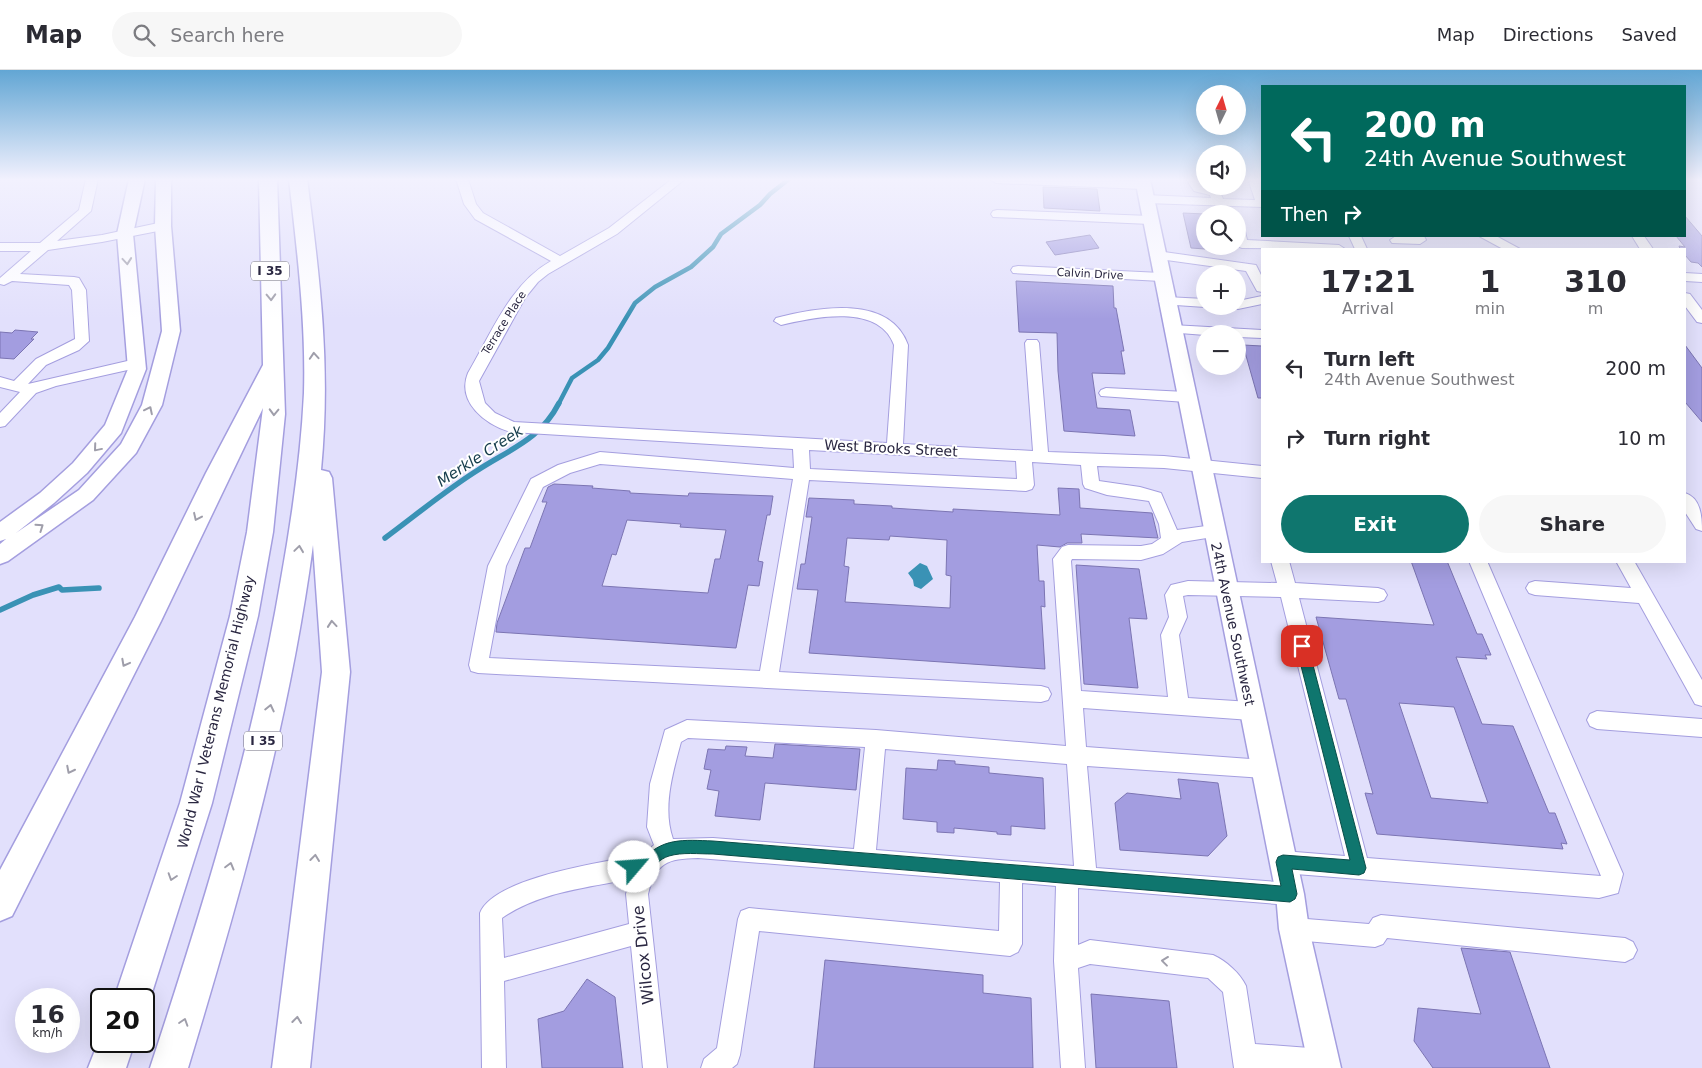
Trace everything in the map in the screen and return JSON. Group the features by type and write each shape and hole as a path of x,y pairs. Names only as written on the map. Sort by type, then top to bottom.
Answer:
{"highway":[{"name":"World War I Veterans Memorial Highway","path":"136,988 196,803 244,616 260,532 274,414 270,226"},
{"name":"I 35","path":"169,1068 211,937 253,783 276,683 292,599 303,526 314,405 315,369 303,226"},
{"path":"0,904 143,630 218,473 274,363"},
{"path":"291,1068 336,672 314,405"},
{"path":"107,1068 113,1053"}],"main road":[{"path":"0,532 48,498 80,468 114,428 136,369 125,234 127,226"},
{"path":"0,555 86,495 129,448 152,405 171,331 163,226"},
{"name":"24th Avenue Southwest","path":"1151,226 1213,531 1290,894 1294,929 1324,1065"}],"street":[{"path":"4,281 67,226"},
{"path":"0,247 40,248 66,245 163,226"},
{"path":"497,226 560,261"},
{"name":"Terrace Place","path":"520,428 503,424 486,414 478,405 472,381 479,364 518,297 533,279 620,226"},
{"path":"1396,240 1420,240 1418,237"},
{"path":"1488,237 1512,248"},
{"path":"1639,237 1646,248"},
{"path":"1246,244 1320,248"},
{"path":"1157,255 1252,268 1261,286"},
{"name":"Calvin Drive","path":"1018,270 1162,277"},
{"path":"1686,277 1702,278"},
{"path":"0,422 41,362 74,348 82,341 80,290 74,281 4,281"},
{"path":"1686,298 1702,319"},
{"path":"1166,300 1196,302"},
{"path":"1246,303 1261,300"},
{"path":"781,321 818,312 876,318 894,328 900,336 901,345 895,448"},
{"path":"1172,329 1261,334"},
{"path":"1032,343 1041,456"},
{"path":"0,382 24,388 136,364"},
{"path":"1106,393 1186,397"},
{"name":"West Brooks Street","path":"520,428 1088,460 1111,459 1200,465 1261,472"},
{"path":"600,458 612,433"},
{"path":"768,680 802,474 801,443"},
{"path":"1024,456 1026,485 802,474 600,458 564,469 537,483 497,566 478,665 1041,694"},
{"path":"1088,460 1091,484 1116,491 1149,494 1155,497 1167,524 1170,541"},
{"path":"1686,497 1702,496"},
{"path":"1686,499 1702,525"},
{"path":"1073,1068 1066,961 1077,876 1077,756 1062,559 1064,555 1071,552 1141,553 1157,549 1178,536 1213,531"},
{"path":"1281,563 1359,868"},
{"path":"1283,862 1599,886 1610,885 1612,874 1479,563"},
{"path":"1626,563 1702,698"},
{"path":"1179,706 1170,635 1178,617 1174,594 1177,590 1188,588 1226,588 1378,595"},
{"path":"1535,588 1644,596"},
{"path":"1072,700 1251,711"},
{"path":"1597,720 1702,728"},
{"path":"1264,769 1077,756 876,738 687,729 672,736 660,784 658,827 666,849 682,847 713,848 1290,894"},
{"path":"864,860 876,738"},
{"name":"Wilcox Drive","path":"654,1068 636,894 644,869 655,856 666,849"},
{"path":"494,1068 491,913 508,900 529,890 634,867 644,869"},
{"path":"713,1068 728,1055 749,919 1010,944 1010,871"},
{"path":"1294,929 1375,936 1381,926 1625,950"},
{"path":"492,973 640,932"},
{"path":"1066,961 1090,952 1213,967 1234,986 1246,1062 1324,1065"}],"water":[{"path":"920,563 927,566 933,579 921,589 914,586 913,580 908,573"}],"building":[{"path":"1186,226 1196,226 1196,248 1191,248"},
{"path":"1686,226 1693,226 1702,236 1702,267 1698,263 1691,262 1686,256 1686,248 1680,248 1679,246 1685,247 1677,237 1686,237"},
{"path":"1090,235 1099,248 1055,255 1046,242"},
{"path":"1016,281 1113,286 1114,308 1116,308 1124,351 1121,351 1125,374 1092,373 1097,408 1130,410 1135,436 1064,431 1058,371 1057,333 1019,332"},
{"path":"15,330 38,332 31,339 34,339 14,359 0,358 0,332 12,333"},
{"path":"1246,345 1261,346 1261,398 1258,398 1246,356"},
{"path":"1686,346 1702,368 1702,422 1686,403"},
{"path":"554,484 593,486 592,488 630,491 630,493 688,496 689,493 773,496 770,515 767,515 758,561 763,562 759,586 748,585 736,648 496,632 497,623 525,548 530,548 547,502 542,502 548,487","holes":["627,520 681,524 680,527 726,530 720,559 715,559 708,593 602,586 612,554 616,555"]},
{"path":"1058,488 1079,489 1080,508 1152,513 1158,538 1081,534 1082,543 1067,543 1060,547 1037,545 1039,581 1044,581 1045,607 1041,606 1045,669 809,653 818,590 797,589 801,564 805,564 812,517 806,517 809,498 854,500 854,504 892,506 892,508 953,512 953,509 1060,515","holes":["890,536 947,540 946,575 951,576 950,608 845,602 849,567 844,566 847,538 889,540"]},
{"path":"1412,563 1448,563 1477,634 1482,634 1491,655 1485,655 1487,659 1456,657 1482,724 1513,726 1549,813 1555,813 1567,844 1561,843 1563,849 1377,834 1365,793 1373,794 1346,699 1339,699 1316,617 1434,625","holes":["1399,703 1454,707 1488,803 1431,798"]},
{"path":"1076,565 1139,569 1147,619 1129,618 1138,688 1084,684"},
{"path":"775,744 860,749 856,790 765,783 760,820 715,816 719,791 707,789 711,770 704,769 708,749 725,750 726,746 747,747 745,756 773,758"},
{"path":"938,760 955,761 955,764 989,767 989,773 1043,778 1045,829 1011,826 1011,835 954,828 954,833 937,832 937,822 903,819 906,768 937,770"},
{"path":"1178,779 1218,783 1227,836 1208,856 1120,850 1115,803 1127,793 1181,799"},
{"path":"1461,948 1510,952 1550,1068 1433,1068 1414,1041 1418,1008 1481,1014"},
{"path":"825,960 983,975 983,993 1031,998 1033,1068 814,1068"},
{"path":"587,979 615,997 623,1068 542,1068 538,1019 564,1011"},
{"path":"1091,994 1169,1001 1177,1068 1096,1068"}],"waterway":[{"name":"Merkle Creek","path":"558,405 572,378 598,360 608,348 635,303 655,287 691,267 713,247 721,234 732,226"},
{"name":"Merkle Creek","path":"385,538 454,486 533,435 543,426 559,403"},
{"name":"Merkle Creek","path":"0,610 33,595 59,587 62,590 99,588"}],"route":[{"path":"634,867 644,869 645,865 666,849 682,847 713,848 1290,894 1283,862 1359,868 1302,646"}]}
